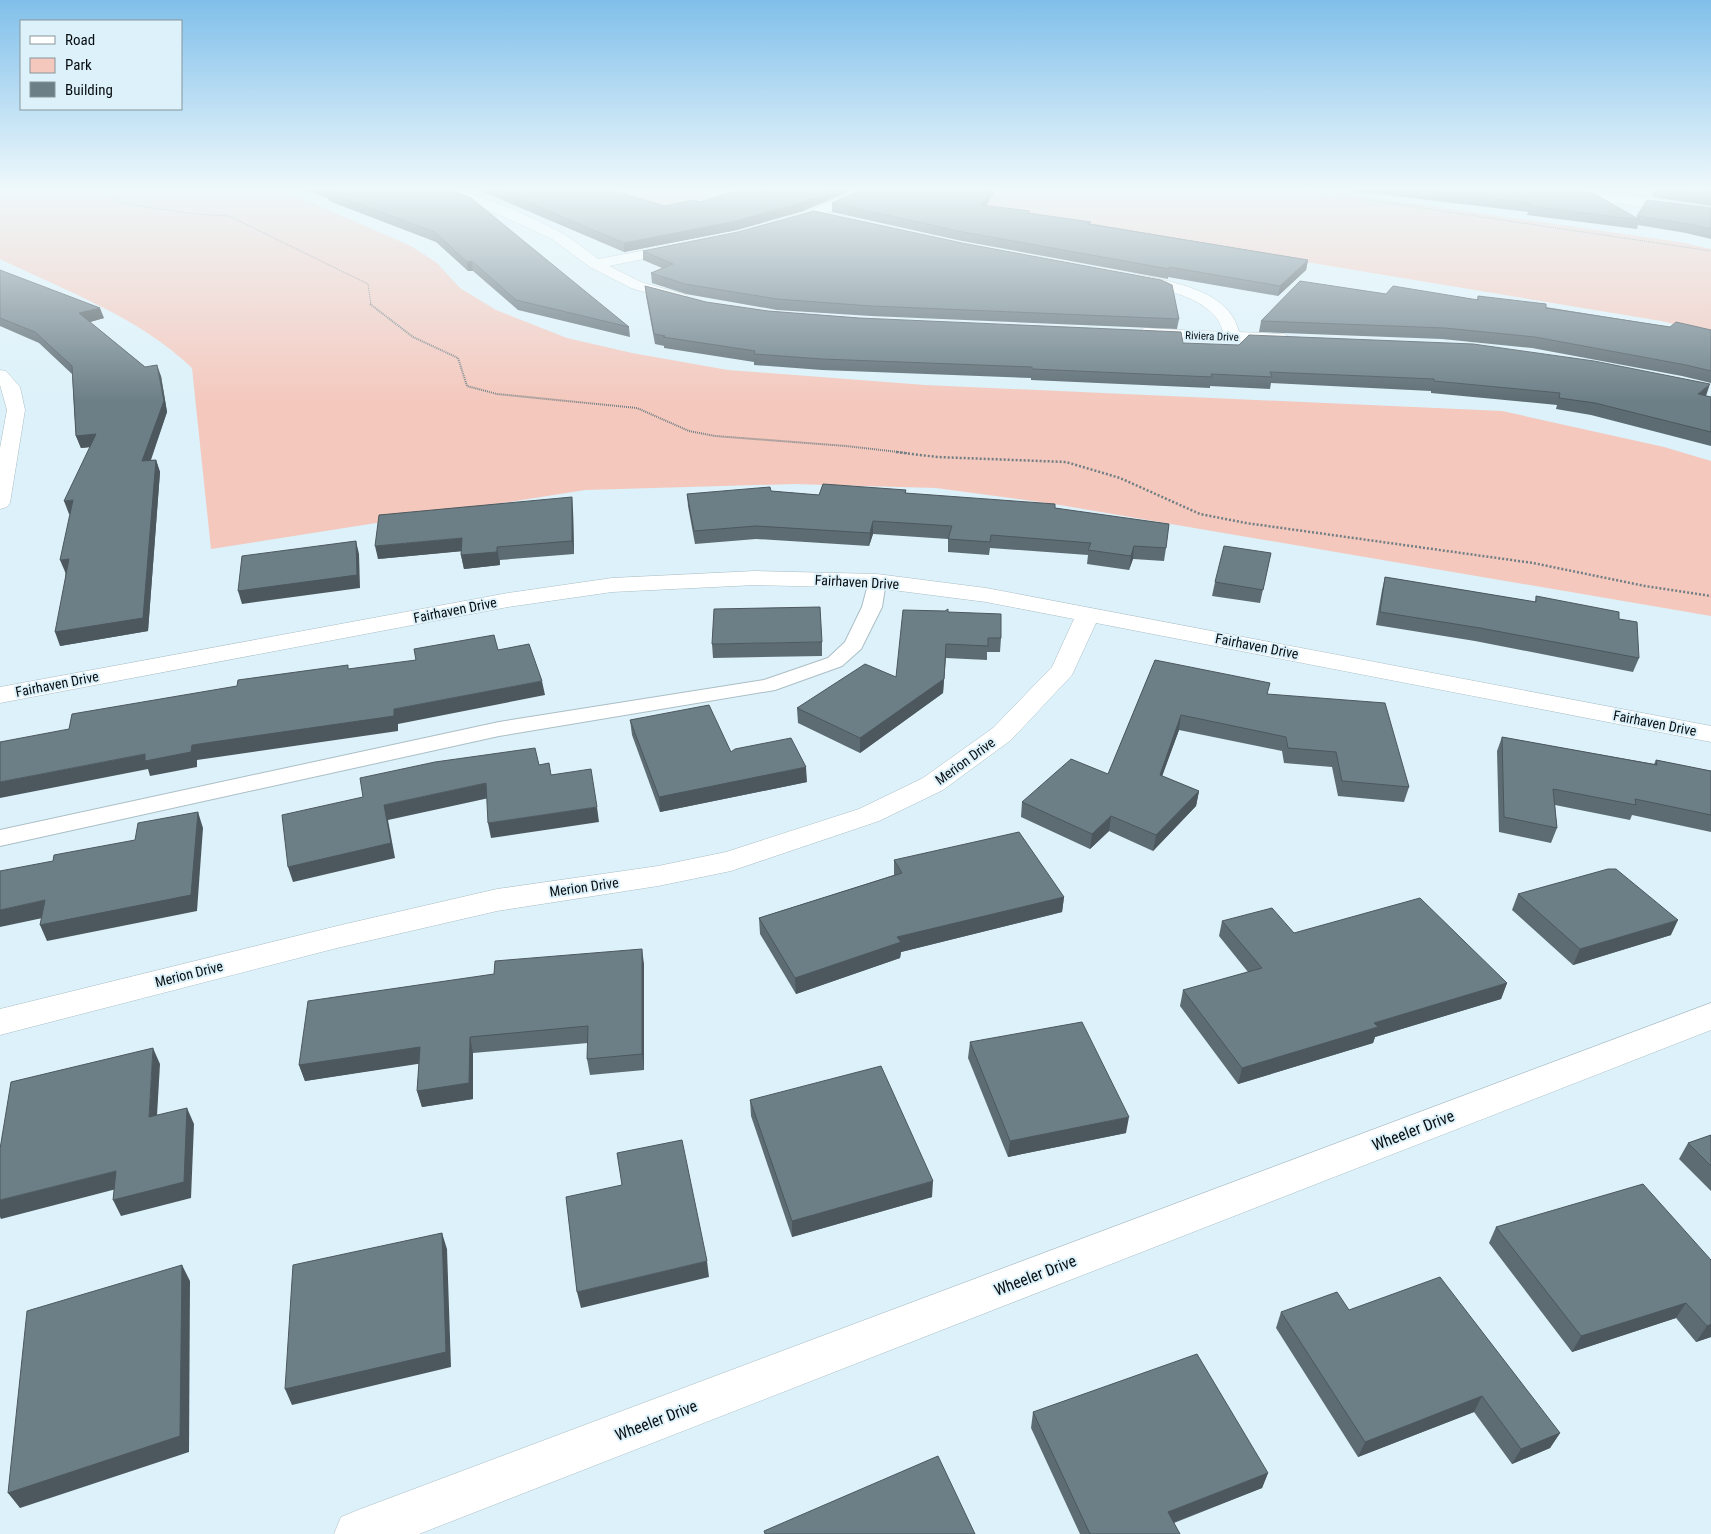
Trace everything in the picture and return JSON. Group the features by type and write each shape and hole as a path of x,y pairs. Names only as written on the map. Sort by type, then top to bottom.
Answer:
{"street":[{"path":"588,259 636,285 698,303"},
{"path":"595,264 623,259"},
{"path":"1125,276 1164,284 1205,303 1227,319 1232,337"},
{"name":"Riviera Drive","path":"1124,332 1302,340"},
{"path":"0,375 11,387 16,410 0,503"},
{"name":"Fairhaven Drive","path":"0,695 508,600 612,585 755,578 877,581 986,595 1711,734"},
{"name":"Merion Drive","path":"0,1022 337,937 497,900 658,876 731,861 869,815 933,784 1002,734 1062,670 1088,614"},
{"name":"Wheeler Drive","path":"358,1534 1711,1016"}],"lane":[{"path":"0,838 499,729 768,686 835,662 854,645 872,607 877,581"}],"path":[{"path":"318,259 368,284 371,292 368,300 370,305 413,337 458,358 468,386 497,394 637,408 689,431 715,436 846,446 937,457 1066,462 1120,478 1200,514 1246,523 1533,563 1646,586 1711,596"}],"green space":[{"path":"0,259 430,259 437,263 460,288 496,310 567,338 632,353 728,370 925,385 1502,411 1664,447 1711,461 1711,616 1054,504 936,488 794,484 585,490 211,549 192,368 149,334 101,306"},
{"path":"1285,259 1711,259 1711,333 1661,321"}],"building":[{"path":"463,259 545,259 629,327 516,300 472,261 467,262"},
{"path":"661,259 1046,259 1161,280 1172,285 1179,319 871,306 777,299 685,284 651,273 673,264"},
{"path":"1111,259 1308,260 1280,286 1169,267 1169,269"},
{"path":"0,270 100,308 79,313 145,367 157,365 164,401 142,461 156,460 143,618 55,632 69,559 60,560 73,500 64,501 96,434 76,436 72,366 35,332 0,318"},
{"path":"1300,281 1386,294 1393,286 1478,300 1478,296 1546,304 1546,308 1670,327 1676,322 1711,330 1711,371 1535,337 1445,328 1261,321"},
{"path":"645,286 706,302 768,311 859,318 1181,332 1183,343 1239,345 1249,335 1473,344 1594,361 1710,384 1698,394 1711,397 1711,432 1595,403 1559,398 1560,393 1434,381 1434,379 1270,372 1272,377 1211,374 1212,377 1032,369 1032,367 822,359 754,354 755,351 654,334"},
{"path":"823,484 906,490 905,493 1055,504 1055,508 1169,524 1166,548 1134,546 1131,556 1088,550 1091,543 991,535 990,542 948,539 952,526 873,521 870,533 756,526 694,531 687,494 770,487 771,491 819,495"},
{"path":"572,497 572,541 497,547 497,552 461,555 462,538 375,546 379,515"},
{"path":"356,541 357,575 238,591 242,556"},
{"path":"1224,546 1271,553 1263,590 1215,582"},
{"path":"1385,577 1536,602 1536,596 1619,612 1619,619 1637,622 1639,658 1480,628 1380,612"},
{"path":"820,607 822,642 712,644 714,609"},
{"path":"948,609 948,612 1001,614 1001,638 988,638 988,646 946,644 944,679 860,738 797,708 865,664 896,677 903,610 945,611"},
{"path":"494,635 498,650 529,644 542,681 394,709 394,716 192,745 191,752 145,761 145,754 0,782 0,742 69,729 72,714 237,686 238,680 348,665 348,669 416,660 414,649"},
{"path":"1155,660 1270,683 1267,694 1385,703 1409,787 1342,781 1336,752 1288,748 1286,737 1181,715 1160,775 1199,791 1156,835 1111,816 1092,834 1022,802 1071,759 1108,774"},
{"path":"709,705 731,752 735,749 791,738 806,767 659,797 630,720"},
{"path":"1502,737 1657,765 1656,760 1711,771 1711,815 1635,799 1636,805 1553,789 1557,828 1504,817"},
{"path":"535,748 539,765 549,763 551,775 591,769 597,807 488,823 486,783 384,805 391,843 288,867 282,815 363,797 360,778 435,762"},
{"path":"198,812 191,895 40,925 45,900 0,910 0,871 53,861 54,855 135,840 138,823"},
{"path":"1019,832 1064,897 897,937 901,942 795,978 759,918 902,873 894,860"},
{"path":"1608,869 1616,869 1678,920 1580,949 1518,894"},
{"path":"1420,898 1507,983 1374,1023 1378,1027 1242,1068 1183,990 1262,968 1222,921 1272,908 1294,933"},
{"path":"642,949 642,1054 587,1059 588,1026 470,1037 469,1083 417,1091 420,1047 299,1065 308,1001 494,974 495,961"},
{"path":"1082,1022 1129,1117 1010,1141 970,1042"},
{"path":"153,1048 149,1117 187,1108 184,1182 113,1200 116,1171 0,1200 0,1149 11,1082"},
{"path":"881,1066 933,1181 792,1221 750,1100"},
{"path":"1711,1135 1711,1166 1688,1143"},
{"path":"682,1140 707,1261 577,1292 566,1197 622,1185 617,1153"},
{"path":"1643,1184 1711,1260 1711,1324 1707,1326 1686,1303 1581,1336 1496,1227"},
{"path":"442,1233 446,1352 285,1389 293,1265"},
{"path":"182,1265 180,1436 8,1493 27,1311"},
{"path":"1440,1277 1560,1433 1521,1449 1482,1396 1365,1442 1281,1312 1337,1292 1349,1310"},
{"path":"1197,1354 1268,1473 1168,1512 1180,1534 1090,1534 1033,1412"},
{"path":"938,1456 975,1534 765,1534 764,1531"}]}
